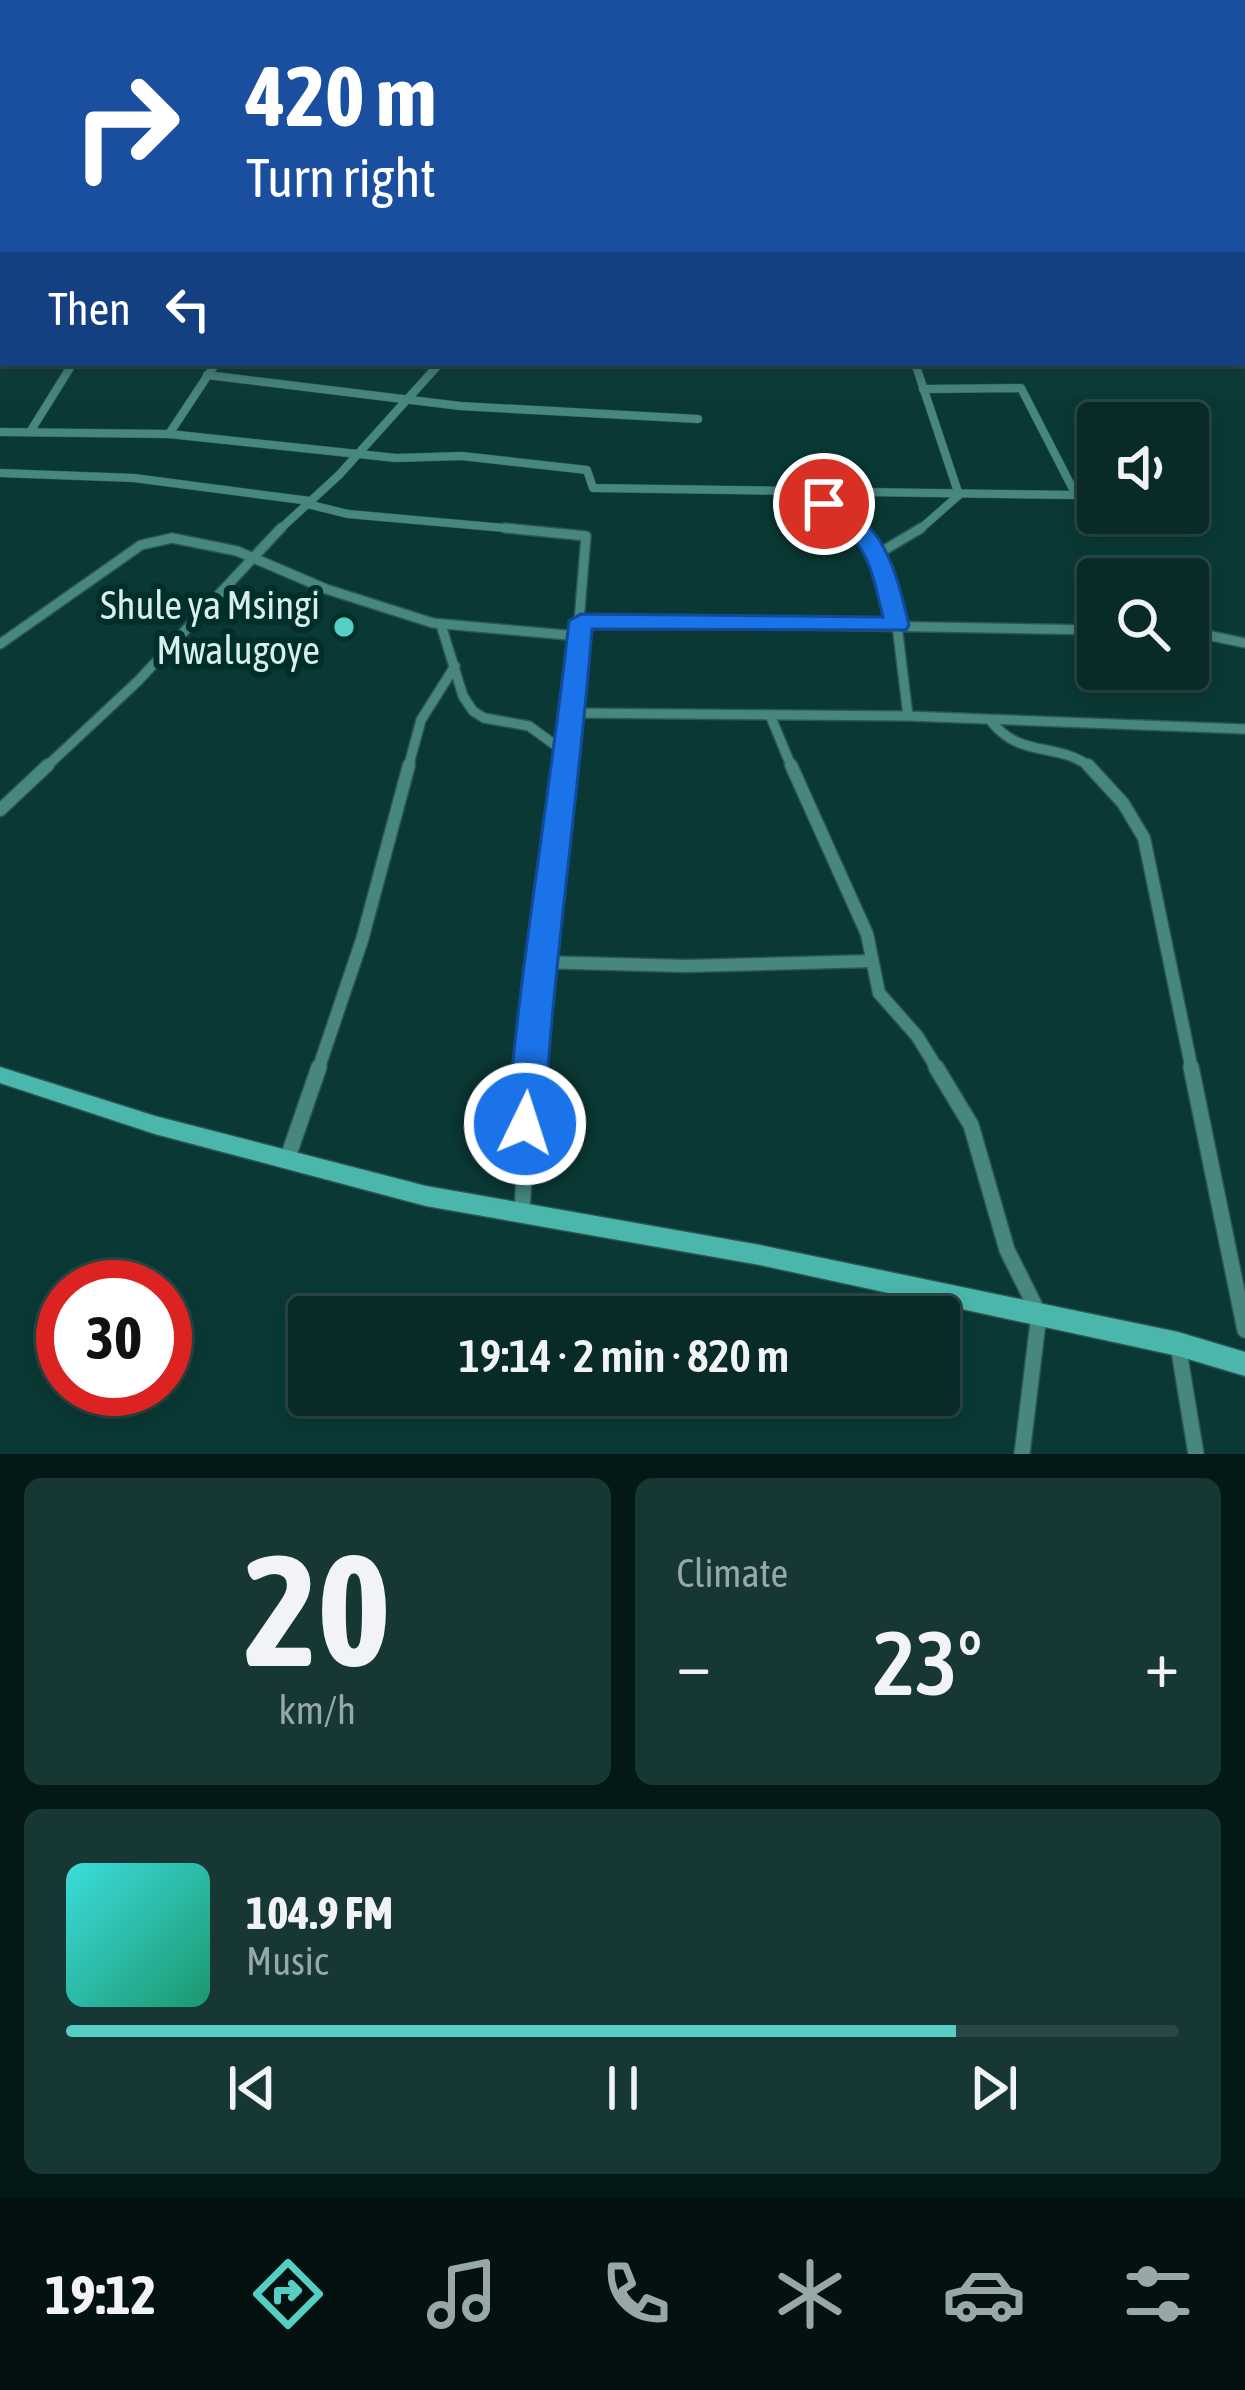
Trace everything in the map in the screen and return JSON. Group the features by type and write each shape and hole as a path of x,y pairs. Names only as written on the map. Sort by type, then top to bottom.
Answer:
{"street":[{"path":"30,432 71,366"},
{"path":"169,434 214,366"},
{"path":"0,810 138,681 437,366"},
{"path":"916,366 959,495"},
{"path":"207,375 408,400 698,419"},
{"path":"0,432 169,434 396,458 462,456 587,470 593,488 1076,494 1023,390 923,389"},
{"path":"0,473 134,478 309,503 361,516 584,534 587,544 568,755 538,962 522,1216"},
{"path":"814,494 864,530 880,557 897,625 908,716"},
{"path":"880,557 883,549 914,535 959,495"},
{"path":"0,644 149,542 184,538 256,558 326,590 441,626 578,636"},
{"path":"581,621 1077,629"},
{"path":"441,626 463,696 480,716 529,726 568,755"},
{"path":"1209,635 1245,643"},
{"path":"288,1157 362,940 423,714 455,666"},
{"path":"572,713 908,716 1245,729"},
{"path":"770,716 837,876 867,934 880,996 917,1036 971,1125 1007,1250 1039,1314 1022,1454"},
{"path":"990,720 1014,746 1080,760 1124,802 1144,838 1245,1330"},
{"path":"538,962 645,966 872,961"},
{"path":"0,1075 155,1125 426,1196 760,1255 1178,1344 1245,1364"},
{"path":"1178,1344 1196,1454"}],"place":[{"name":"Shule ya Msingi Mwalugoye","path":"344,627"}],"route":[{"path":"525,1124 535,983 568,755 581,621 897,625 880,557 864,530 824,504"}]}
